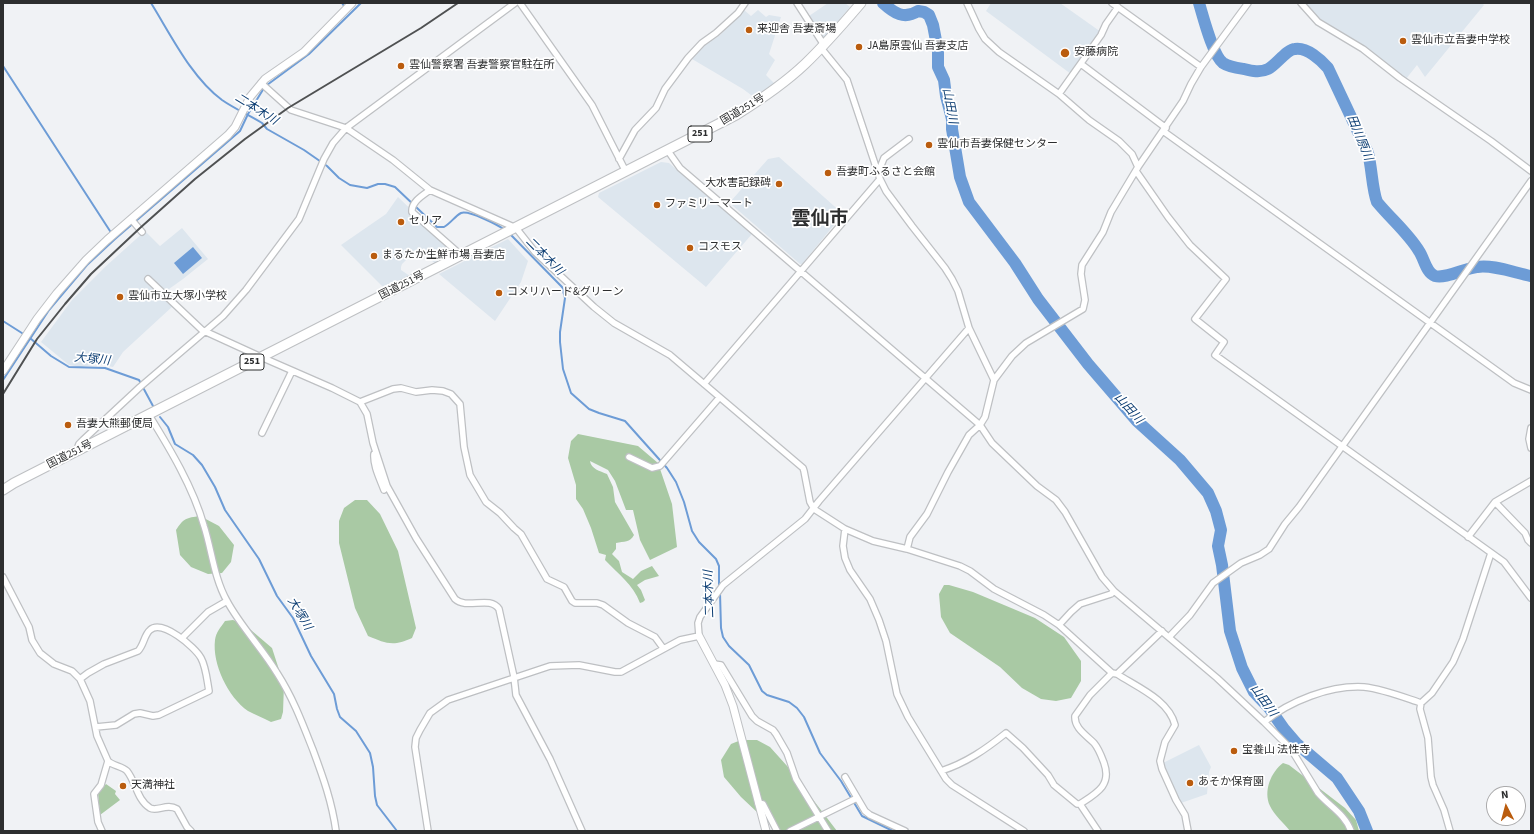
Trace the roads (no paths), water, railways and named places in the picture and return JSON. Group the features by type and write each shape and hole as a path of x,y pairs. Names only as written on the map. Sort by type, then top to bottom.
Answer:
{"highway":[{"name":"国道251号","path":"3,490 14,483 462,256 502,234 736,116 790,78 823,47 861,3"}],"street":[{"path":"3,371 57,293 76,270 107,240 228,135 235,127 250,97 261,83 304,52 352,3"},
{"path":"76,452 79,444 83,440 204,331 223,316 246,290 299,219 323,162 333,143 346,128 515,3"},
{"path":"520,3 592,105 626,172"},
{"path":"619,158 635,130 656,108 665,89 688,58 702,43 716,33 738,13 745,3"},
{"path":"797,3 823,47 847,80 879,176 886,191 949,273 958,291 969,328 994,380"},
{"path":"967,3 985,39 999,52 1060,94 1088,120 1127,148 1132,154 1137,169 1168,217 1190,245 1226,279 1195,319 1224,342 1215,355 1504,562 1531,598"},
{"path":"1112,3 1201,67"},
{"path":"907,549 910,537 927,514 969,435 980,425 985,417 994,380 1012,356 1026,343 1080,311 1084,306 1085,300 1080,274 1082,265 1103,232 1111,212 1137,169 1183,101 1201,67 1248,3"},
{"path":"1301,3 1318,22 1363,50 1531,171"},
{"path":"1060,94 1101,35 1106,24 1118,7"},
{"path":"1081,64 1164,130 1514,382 1531,390"},
{"path":"261,83 291,110 346,128 393,160 430,190 514,229 535,252 594,307 614,322 670,355 803,468 810,502 814,509 845,529 873,541 907,549 960,566 970,571 994,589 1044,615 1059,625 1114,674 1158,700 1174,721 1174,725 1164,742 1160,761 1176,800 1185,815 1188,831"},
{"path":"704,384 801,271 879,176 884,158 909,140"},
{"path":"668,151 680,168 980,425 992,442 1037,486 1056,500 1065,512 1102,577 1114,591 1266,721 1291,749 1318,793 1342,816 1351,831"},
{"path":"1169,637 1190,615 1212,583 1241,563 1260,556 1268,549 1343,447 1531,182"},
{"path":"430,190 417,200 412,207 412,212 462,256"},
{"path":"131,219 142,232"},
{"path":"148,279 204,331 360,402 367,414 376,453 387,486 416,538 455,599 462,604 492,604 500,609 514,677 516,695 550,759 582,831"},
{"path":"766,831 733,706 725,685 699,636 698,624 700,617 723,585 805,519 969,328"},
{"path":"262,433 292,372"},
{"path":"360,402 393,389 401,388 416,392 432,390 443,391 451,394 460,404 464,447 470,475 486,502 500,513 521,534 547,579 564,587 575,603 597,603 603,605 628,623 655,638 663,648"},
{"path":"629,457 652,468 657,467 719,398"},
{"path":"149,415 191,493 204,526 216,575 227,602 292,696 326,786 333,811 336,831"},
{"path":"1531,428 1529,438 1531,448"},
{"path":"376,453 374,458 384,490"},
{"path":"1468,537 1495,502 1531,481"},
{"path":"1495,502 1525,533 1531,543"},
{"path":"845,529 843,546 845,558 850,570 870,599 879,620 886,641 898,694 908,717 941,771 952,785 1024,831"},
{"path":"1450,831 1444,810 1431,777 1428,738 1420,709 1421,703 1432,693 1456,656 1464,639 1491,553"},
{"path":"3,578 29,627 32,640 40,653 54,664 72,671 80,679 90,701 97,736 108,761 126,770 138,794 150,808 154,809 167,806 174,807 177,809 187,827 191,831"},
{"path":"1059,625 1080,604 1110,594 1114,591"},
{"path":"182,638 208,612 227,602"},
{"path":"80,679 104,664 141,649 149,631 152,628 167,630 182,638 201,657 209,691 159,715 134,714 116,725 96,727"},
{"path":"1080,804 1100,790 1106,776 1106,769 1100,751 1077,726 1075,716 1090,695 1162,631"},
{"path":"428,831 415,747 420,730 430,713 448,700 550,666 579,665 621,672 680,640 699,636"},
{"path":"714,664 721,665 752,716 757,721 773,730 776,734 787,753 796,779 828,831"},
{"path":"1266,721 1279,712 1306,698 1322,692 1340,689 1364,687 1380,690 1421,703"},
{"path":"941,771 953,767 980,753 1006,733 1023,748 1048,775 1054,784 1077,804 1080,804 1098,831"},
{"path":"102,831 98,825 94,796 103,780 108,761"},
{"path":"845,777 854,800 862,808 870,815 905,831"},
{"path":"790,831 854,800"},
{"path":"758,803 763,804 777,831"}],"water":[{"path":"193,247 202,258 183,274 174,263"}],"waterway":[{"name":"二本木川","path":"151,3 182,55 211,91 222,100 262,123 267,129 304,150 327,166 339,178 350,185 367,188 378,184 385,184 395,187 437,227 444,227 459,214 465,213 483,218 505,230"},
{"path":"267,85 309,54 361,3"},
{"name":"山田川","path":"883,3 891,10 899,14 908,15 918,11 929,15 933,25 938,51 938,67 944,80 946,96 952,119 952,129 960,177 969,202 1015,263 1038,299 1088,364 1137,421 1180,460 1208,493 1216,511 1221,530 1218,546 1222,565 1230,631 1242,668 1254,692 1270,709 1296,743 1337,778 1359,811 1367,831"},
{"name":"田川原川","path":"1199,3 1212,44 1219,59 1223,63 1233,67 1262,71 1271,67 1292,50 1300,49 1309,52 1322,61 1328,68 1368,153 1377,202 1415,244 1429,272 1439,277 1483,266 1531,276"},
{"path":"3,66 110,231"},
{"path":"3,380 49,310 87,265 240,131 248,114 264,88"},
{"name":"二本木川","path":"510,234 562,287 565,298 560,342 563,369 571,393 589,409 625,421 667,468 676,482 684,502 692,531 699,542 716,559 719,566 719,586"},
{"name":"大塚川","path":"3,321 25,335"},
{"name":"大塚川","path":"30,338 51,356 69,367 105,368 139,380 153,406"},
{"name":"大塚川","path":"160,417 168,427 175,444 193,455 202,465 215,487 225,510 259,559 277,596 293,618 311,656 334,694 340,717 356,731 370,753 377,805 397,831"},
{"name":"二本木川","path":"720,593 721,628 723,637 729,646 749,665 762,691 767,695 789,702 797,708 804,717 820,753 841,781 862,816 893,831"}],"railway":[{"path":"3,394 37,339 91,274 195,179 245,139 288,108 421,28 458,3"}],"place":[{"name":"来迎舎 吾妻斎場","path":"749,30"},
{"name":"雲仙市立吾妻中学校","path":"1403,41"},
{"name":"JA島原雲仙 吾妻支店","path":"859,47"},
{"name":"安藤病院","path":"1065,53"},
{"name":"雲仙警察署 吾妻警察官駐在所","path":"401,66"},
{"name":"雲仙市吾妻保健センター","path":"929,145"},
{"name":"吾妻町ふるさと会館","path":"828,173"},
{"name":"大水害記録碑","path":"779,184"},
{"name":"ファミリーマート","path":"657,205"},
{"name":"セリア","path":"401,222"},
{"name":"コスモス","path":"690,248"},
{"name":"まるたか生鮮市場 吾妻店","path":"374,256"},
{"name":"コメリハード&グリーン","path":"499,293"},
{"name":"雲仙市立大塚小学校","path":"120,297"},
{"name":"吾妻大熊郵便局","path":"68,425"},
{"name":"宝養山 法性寺","path":"1234,751"},
{"name":"あそか保育園","path":"1190,783"},
{"name":"天満神社","path":"123,786"}],"district":[{"name":"雲仙市","path":"820,220"}]}
